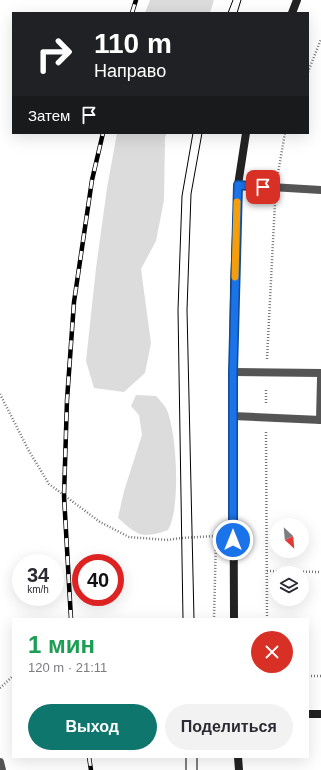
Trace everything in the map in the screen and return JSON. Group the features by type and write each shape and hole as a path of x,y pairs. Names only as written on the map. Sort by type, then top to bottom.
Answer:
{"street":[{"path":"292,12 297,0"},
{"path":"234,618 233,372 238,185 246,134"},
{"path":"309,714 321,714"},
{"path":"238,758 238,770"}],"lane":[{"path":"238,185 321,190"},
{"path":"233,372 321,373"},
{"path":"233,416 320,420 321,378"},
{"path":"0,762 2,770"}],"path":[{"path":"309,69 321,39"},
{"path":"0,394 29,451 49,484 100,522 129,537 167,540 216,536 214,618"},
{"path":"267,571 321,572"},
{"path":"309,676 321,676"},
{"path":"0,688 12,677"}],"shaded area":[{"path":"150,0 214,0 210,12 145,12"},
{"path":"117,134 166,134 165,137 164,200 156,241 141,269 151,343 145,373 124,392 94,388 86,361 96,268 107,188"},
{"path":"136,395 156,396 166,408 173,433 175,451 176,488 172,520 168,530 146,535 131,529 118,518 124,491 142,435 139,415 131,406"}],"tram line":[{"path":"228,12 233,0"},
{"path":"237,12 241,0"},
{"path":"183,618 178,310 182,196 193,134"},
{"path":"194,618 187,310 191,194 202,134"},
{"path":"186,758 186,770"},
{"path":"197,758 197,770"}],"railway":[{"path":"132,12 136,0"},
{"path":"71,618 64,496 67,400 74,302 92,180 103,134"},
{"path":"89,758 91,770"}],"slow traffic":[{"path":"235,277 237,202"}],"route":[{"path":"233,540 234,286 238,185 263,187"}]}
